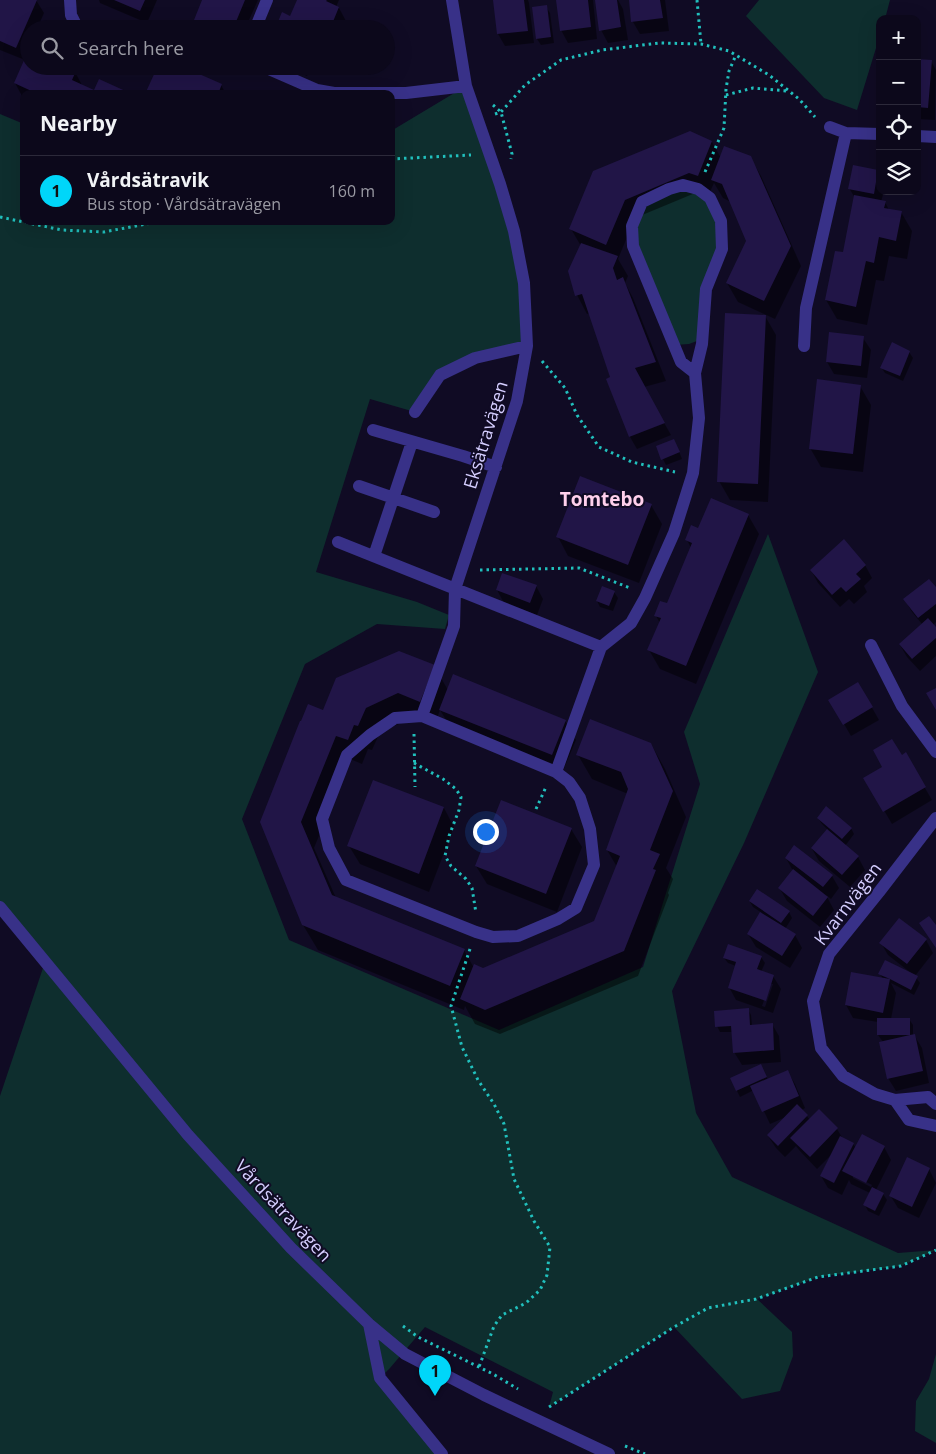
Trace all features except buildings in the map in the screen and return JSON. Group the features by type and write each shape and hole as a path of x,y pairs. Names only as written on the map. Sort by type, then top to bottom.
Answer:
{"street":[{"path":"70,0 71,15 74,20"},
{"path":"259,20 267,0"},
{"name":"Eksätravägen","path":"422,716 454,626 455,589 517,401 527,346 524,283 514,231 466,86 452,0"},
{"path":"283,75 317,90"},
{"path":"395,93 466,86"},
{"path":"830,127 846,133 876,134"},
{"path":"804,346 806,308 846,133"},
{"path":"921,136 936,137"},
{"path":"556,772 601,647 631,624 647,594 674,533 693,473 699,418 696,373 702,344 706,288 722,249 721,221 710,198 698,189 683,185 642,202 632,226 633,246 681,362 696,373"},
{"path":"415,412 440,375 475,358 527,346"},
{"path":"373,430 496,467"},
{"path":"374,556 412,442"},
{"path":"359,486 434,512"},
{"path":"338,542 601,647"},
{"path":"871,645 902,706 936,752"},
{"path":"422,716 556,772 570,782 580,798 590,829 594,865 576,908 558,919 518,936 493,937 346,880 329,848 322,819 347,755 370,735 395,718 422,716"},
{"name":"Kvarnvägen","path":"936,818 829,954 813,1001 821,1048 843,1076 875,1094 895,1100 928,1097 936,1104"},
{"name":"Vårdsätravägen","path":"0,907 188,1135 290,1248 369,1324 405,1354 484,1395 610,1454"},
{"path":"895,1100 909,1120 936,1126"},
{"path":"369,1324 380,1378 442,1454"}],"path":[{"path":"697,0 701,44"},
{"path":"500,112 525,85 561,60 602,50 659,43 701,44 729,51 768,75 799,99 822,123 830,127"},
{"path":"698,189 724,128 729,71 736,55"},
{"path":"726,95 753,88 788,91"},
{"path":"492,104 500,112 512,154 509,169 500,184"},
{"path":"395,159 489,154"},
{"path":"0,217 20,221"},
{"path":"38,225 62,230 104,232 141,225"},
{"path":"527,346 544,363 564,388 577,415 599,446 632,462 668,471 693,473"},
{"path":"462,571 579,568 647,594"},
{"path":"415,787 414,728 422,716"},
{"path":"414,764 444,779 456,789 460,797 445,856 451,866 466,879 472,888 476,910 476,932 451,1006 462,1047 478,1080 494,1104 504,1124 514,1179 534,1221 550,1247 547,1275 540,1290 526,1303 502,1315 494,1326 479,1367"},
{"path":"536,809 548,782 556,772"},
{"path":"549,1407 674,1327 708,1308 756,1299 818,1277 901,1266 936,1250"},
{"path":"403,1326 418,1338 493,1374"}],"green space":[{"path":"759,0 890,0 886,15 876,15 876,48 857,110 824,98 746,16"},
{"path":"466,86 514,231 527,346 440,375 415,412 370,399 316,572 417,602 449,615 445,629 377,624 305,664 242,819 289,940 499,1030 643,967 700,784 684,732 768,534 818,672 744,843 672,991 696,1113 732,1177 898,1253 936,1250 901,1266 818,1277 757,1299 792,1332 793,1356 780,1391 742,1399 674,1327 549,1407 553,1392 425,1327 380,1378 442,1454 0,1454 0,1096 45,962 0,907 0,114 20,122 20,225 395,225 395,129"},
{"path":"683,185 710,198 722,249 706,289 702,339 689,344 674,345 633,246 642,202"},
{"path":"936,1354 936,1443 915,1431 916,1401 929,1379"}],"place":[{"name":"Vårdsätravik","path":"435,1396"}],"district":[{"name":"Tomtebo","path":"602,499"}]}
